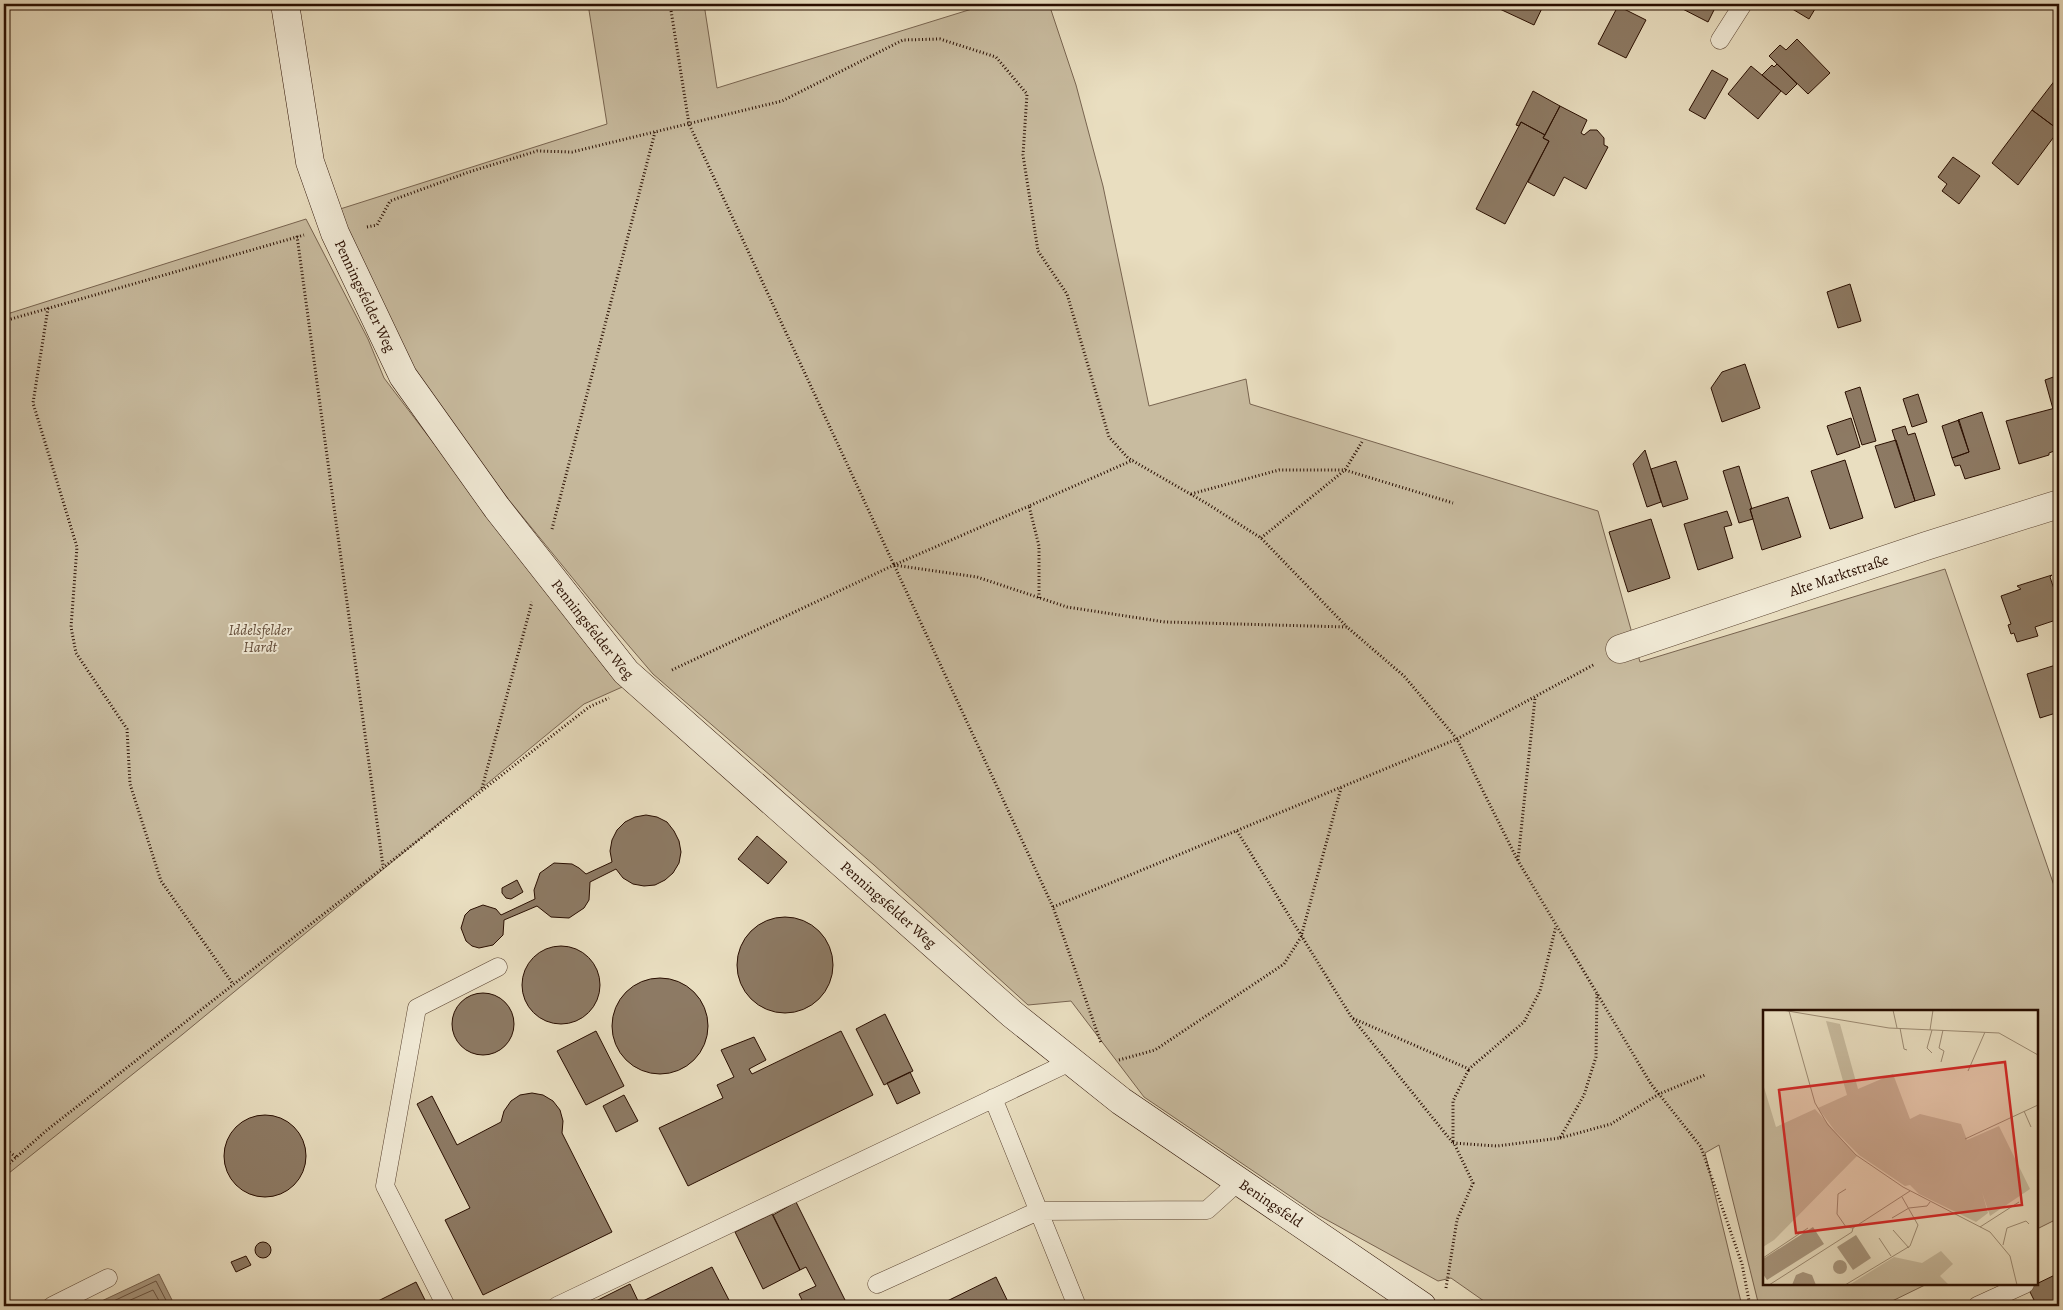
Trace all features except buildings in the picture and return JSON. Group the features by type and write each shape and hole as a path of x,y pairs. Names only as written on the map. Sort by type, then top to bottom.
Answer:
{"street":[{"name":"Penningsfelder Weg","path":"285,4 310,162 335,233 403,376 497,508 626,672 1012,1014 1121,1101"},
{"name":"Alte Marktstraße","path":"1620,649 1926,546 2059,504"},
{"name":"Beningsfeld","path":"1121,1101 1239,1181 1433,1299"}],"lane":[{"path":"1720,40 1743,4"},
{"path":"446,1306 385,1186 417,1008 498,967"},
{"path":"557,1306 1072,1061"},
{"path":"993,1098 1076,1306"},
{"path":"877,1284 1038,1211 1207,1210 1239,1181"},
{"path":"52,1306 108,1278"},
{"path":"1977,1306 2023,1285"}],"path":[{"path":"670,4 689,124 1053,907 1101,1044"},
{"path":"4,321 297,236 335,233 376,224 390,201 469,172 537,152 572,152 782,101 903,40 940,39 996,57 1026,94 1023,155 1038,251 1067,294 1109,437 1128,458 1261,538 1347,626 1404,676 1457,739 1518,861 1597,994 1659,1094 1701,1147 1742,1264 1750,1306"},
{"path":"482,788 655,132"},
{"path":"297,236 383,866"},
{"path":"48,308 33,403 77,547 71,627 76,653 127,729 130,784 161,881 233,984"},
{"path":"1261,538 1345,470 1362,442"},
{"path":"4,1168 47,1130 589,707 894,565 1133,460"},
{"path":"1190,494 1279,470 1345,470 1452,503"},
{"path":"1028,506 1038,546 1039,598"},
{"path":"894,565 977,577 1067,607 1165,622 1347,626"},
{"path":"1053,907 1457,739 1535,698 1620,649"},
{"path":"1518,861 1535,698"},
{"path":"1117,1060 1155,1050 1284,964 1301,937 1341,787"},
{"path":"1237,831 1352,1018 1453,1143 1473,1182 1457,1220 1448,1286 1433,1299"},
{"path":"1453,1143 1453,1101 1469,1068 1524,1022 1540,991 1556,925"},
{"path":"1560,1138 1584,1095 1596,1057 1597,994"},
{"path":"1352,1018 1469,1068"},
{"path":"1453,1143 1497,1146 1560,1138 1611,1124 1659,1094 1705,1075"},
{"path":"4,1148 16,1157"}],"green space":[{"path":"588,4 704,4 717,88 988,4 1049,4 1076,85 1103,186 1149,406 1246,379 1250,404 1598,511 1640,662 1945,569 2059,900 2059,1218 2038,1228 2038,1010 1763,1010 1763,1285 1925,1285 1882,1306 1759,1306 1719,1145 1705,1153 1742,1306 1491,1306 1451,1278 1438,1281 1318,1215 1144,1097 1071,1001 1028,1005 874,865 653,674 509,500 457,432 411,363 337,210 607,124"},
{"name":"Iddelsfelder Hardt","path":"306,219 368,339 384,378 608,672 629,684 584,704 183,1034 4,1177 4,315"}],"water":[{"path":"159,1274 175,1306 91,1306"}]}
